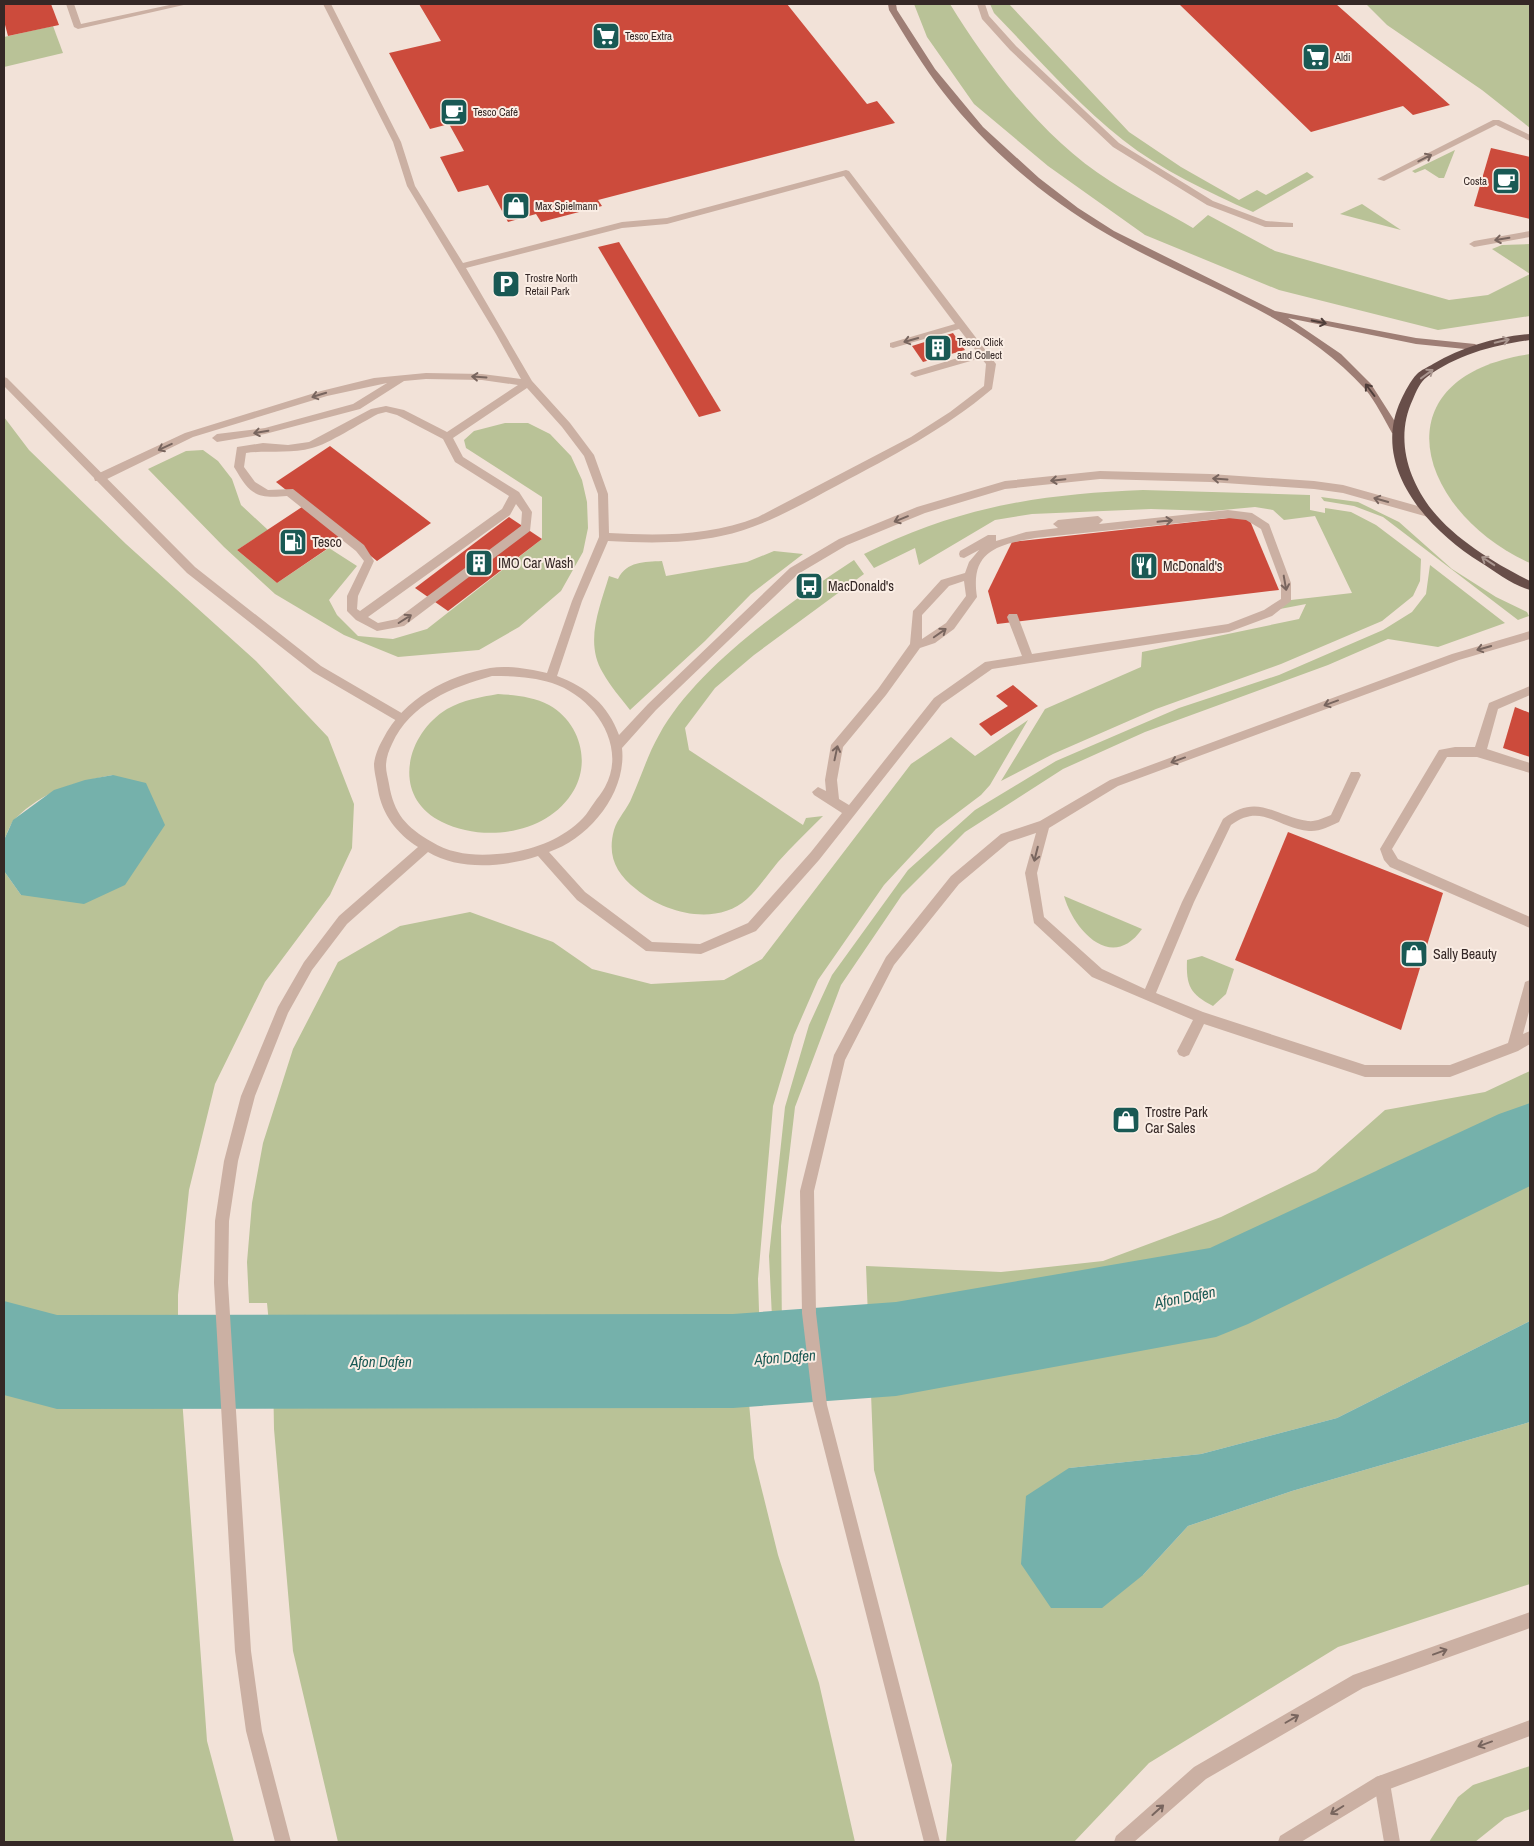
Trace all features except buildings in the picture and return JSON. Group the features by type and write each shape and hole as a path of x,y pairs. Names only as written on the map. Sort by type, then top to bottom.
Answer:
{"highway":[{"path":"1530,337 1511,338 1475,347 1421,376 1407,400 1396,431 1400,454 1412,487 1428,513 1447,532 1518,580 1530,586"}],"main road":[{"path":"892,4 932,72 968,115 1015,163 1076,210 1154,256 1271,311 1335,354 1369,387 1396,431"},
{"path":"1271,311 1416,341 1475,347"}],"street":[{"path":"70,4 78,27 184,4"},
{"path":"327,4 397,142 411,186 528,383 566,425 589,455 603,494 604,537 577,601 551,677"},
{"path":"981,4 985,17 1014,48 1116,145 1210,203 1265,224 1290,225"},
{"path":"1381,179 1496,122 1530,138"},
{"path":"459,267 622,225 667,221 846,172 991,364 990,387 966,407 888,454 768,518 736,529 705,535 659,539 604,537"},
{"path":"1474,244 1530,234"},
{"path":"893,345 962,325"},
{"path":"915,374 983,354"},
{"path":"99,478 189,436 326,393 374,381 426,376 482,377 528,383"},
{"path":"189,436 217,438 265,431 356,407 403,378"},
{"path":"4,380 191,570 317,669 401,718"},
{"path":"447,437 528,383"},
{"path":"217,438 241,450 262,447 288,449 311,445 375,410 386,409 400,412 447,437 459,459 515,495 527,512 526,528 400,623 377,627 352,611 350,600 355,588 366,574 369,561 360,548 289,492 266,494 251,485 239,467 241,450"},
{"path":"616,745 652,707 794,571 843,542 921,510 1005,486 1100,475 1210,478 1343,489 1428,513"},
{"path":"360,617 506,512 515,495"},
{"path":"542,852 581,896 650,946 701,949 752,927 815,856 938,701 989,665 1229,628 1268,613 1286,601 1286,583 1265,527 1248,516 1228,514 1035,534 1005,540 976,558 970,575 972,598 950,626 931,640 916,645"},
{"path":"964,554 1001,534 1034,527 1077,521 1116,520 1136,524"},
{"path":"833,801 831,780 837,745 882,692 916,645 917,614 945,583 970,575"},
{"path":"1013,617 1028,658"},
{"path":"932,1842 820,1405 809,1314 807,1191 840,1059 890,961 956,880 1005,838 1044,825 1114,783 1456,656 1530,634"},
{"path":"492,672 521,672 551,677 570,685 587,696 601,711 611,727 616,745 616,776 602,807 577,833 542,852 502,861 462,860 426,847 403,829 388,807 381,782 380,762 386,742 401,718 434,692 461,679 492,672"},
{"path":"1480,752 1494,706 1530,690"},
{"path":"1530,768 1480,752 1462,750 1443,753 1386,849 1388,856 1394,864 1530,923"},
{"path":"1148,996 1188,902 1227,822 1236,813 1260,809 1310,826 1334,819 1355,774"},
{"path":"818,792 851,812"},
{"path":"1044,825 1032,873 1038,918 1097,973 1148,996 1201,1017 1365,1071 1450,1071 1513,1047 1530,1037"},
{"path":"283,1842 254,1731 243,1651 221,1283 222,1220 231,1161 248,1096 283,1011 308,966 343,920 426,847"},
{"path":"1513,1047 1530,986"},
{"path":"1184,1051 1201,1017"},
{"path":"1122,1842 1200,1773 1359,1681 1530,1620"},
{"path":"1286,1842 1382,1782 1530,1728"},
{"path":"1382,1782 1392,1842"}],"green space":[{"path":"914,4 950,4 1001,78 1063,145 1086,165 1110,181 1193,228 1208,215 1275,251 1449,300 1488,295 1530,274 1530,316 1438,330 1279,290 1145,235 1048,166 974,104 927,37"},
{"path":"990,4 1009,4 1129,132 1181,167 1239,200 1257,190 1266,195 1307,172 1314,177 1253,212 1185,180 1138,151 1106,126 1073,95 994,13"},
{"path":"1366,4 1530,4 1530,128 1482,90 1387,25"},
{"path":"53,26 63,53 4,67 4,37"},
{"path":"1455,150 1444,178 1439,178 1425,169 1415,173 1412,171"},
{"path":"1362,204 1401,230 1340,214"},
{"path":"1530,244 1530,274 1492,249 1502,245"},
{"path":"1530,354 1530,563 1491,541 1461,512 1440,481 1430,448 1432,417 1449,389 1481,368"},
{"path":"4,417 29,450 126,544 256,661 328,737 354,804 352,848 330,895 265,982 215,1084 189,1190 178,1295 178,1343 207,1741 234,1842 4,1842 4,871 21,895 113,775 60,789 37,801 13,821 4,840"},
{"path":"505,423 528,423 550,434 571,456 582,480 587,502 588,528 583,552 561,591 519,627 479,650 398,657 344,635 275,594 224,547 148,469 186,451 203,450 218,461 232,479 241,505 268,530 237,550 277,583 329,548 357,566 329,600 337,615 358,636 393,639 427,629 542,539 542,497 466,448 464,440 474,431"},
{"path":"1143,490 1310,495 1310,510 1325,513 1325,508 1351,512 1376,525 1421,559 1420,581 1413,596 1382,621 1281,664 1156,709 1053,754 1001,781 1045,709 1141,667 1142,652 1299,619 1306,604 1280,609 1291,600 1352,593 1315,516 1284,520 1273,510 1255,507 1212,511 1151,509 1032,514 995,520 919,565 915,548 874,568 864,554 932,525 1000,506 1069,495"},
{"path":"1321,497 1358,502 1399,522 1452,569 1496,597 1527,612 1529,616 1518,620 1383,517 1354,506 1324,501"},
{"path":"774,551 803,554 751,594 705,641 630,710 606,678 597,661 595,649 594,637 598,612 609,576 618,579 626,569 643,562 662,561 666,576 747,562"},
{"path":"854,560 864,574 754,655 715,688 685,728 689,750 803,825 806,818 823,816 783,856 751,895 734,908 721,913 690,914 661,905 636,889 623,877 615,863 612,848 615,826 630,801 659,735 675,710 720,661 774,616"},
{"path":"1430,565 1505,623 1438,647 1388,639 1328,665 1145,732 1063,769 965,832 902,895 841,985 795,1107 781,1226 782,1335 791,1387 779,1385 773,1338 769,1256 785,1107 809,1025 832,975 908,870 975,810 1056,761 1179,708 1279,675 1383,630 1412,612 1426,594"},
{"path":"498,694 537,700 549,705 568,721 575,731 581,754 579,778 574,790 563,805 549,817 532,825 514,830 496,833 477,832 442,822 426,811 415,797 410,782 410,766 421,734 433,720 447,709 466,701"},
{"path":"1028,720 990,785 981,795 936,829 884,885 818,980 794,1035 773,1106 758,1279 760,1342 728,1356 522,1357 272,1354 267,1303 249,1303 247,1262 252,1203 263,1143 293,1049 338,962 400,926 470,912 553,942 592,969 651,984 724,980 762,959 911,764 951,737 975,756"},
{"path":"1064,896 1142,929 1130,941 1119,947 1107,947 1096,942 1085,933 1076,922"},
{"path":"1202,956 1234,969 1226,994 1213,1006 1194,993 1187,976 1187,960"},
{"path":"1530,1071 1530,1321 1337,1418 1201,1454 1069,1468 1143,1575 1188,1526 1292,1491 1530,1422 1530,1584 1338,1647 1149,1763 1074,1842 946,1842 952,1765 874,1470 866,1266 1001,1272 1103,1261 1221,1217 1316,1171 1385,1110 1485,1092"},
{"path":"273,1372 586,1380 747,1381 754,1458 778,1555 819,1683 855,1842 338,1842 293,1651 274,1429"},
{"path":"1530,1766 1530,1809 1505,1818 1475,1842 1429,1842 1458,1797 1473,1785"}],"water":[{"path":"113,775 146,783 165,825 125,885 84,904 21,895 4,871 4,840 13,820 54,790 85,780"},
{"path":"1530,1321 1530,1422 1292,1491 1188,1526 1143,1575 1102,1608 1051,1608 1021,1564 1026,1496 1069,1468 1201,1454 1337,1418"}],"waterway":[{"name":"Afon Dafen","path":"4,1348 57,1362 733,1361 896,1349 1216,1292 1530,1143"},
{"path":"559,1332 560,1361"},
{"path":"598,1393 599,1361"}],"place":[{"name":"Tesco Extra","path":"606,36"},
{"name":"Aldi","path":"1316,57"},
{"name":"Tesco Café","path":"454,112"},
{"name":"Costa","path":"1506,181"},
{"name":"Max Spielmann","path":"516,206"},
{"name":"Trostre North Retail Park","path":"506,284"},
{"name":"Tesco Click and Collect","path":"938,348"},
{"name":"Tesco","path":"293,542"},
{"name":"IMO Car Wash","path":"479,563"},
{"name":"McDonald's","path":"1144,566"},
{"name":"MacDonald's","path":"809,586"},
{"name":"Sally Beauty","path":"1414,954"},
{"name":"Trostre Park Car Sales","path":"1126,1120"}]}
